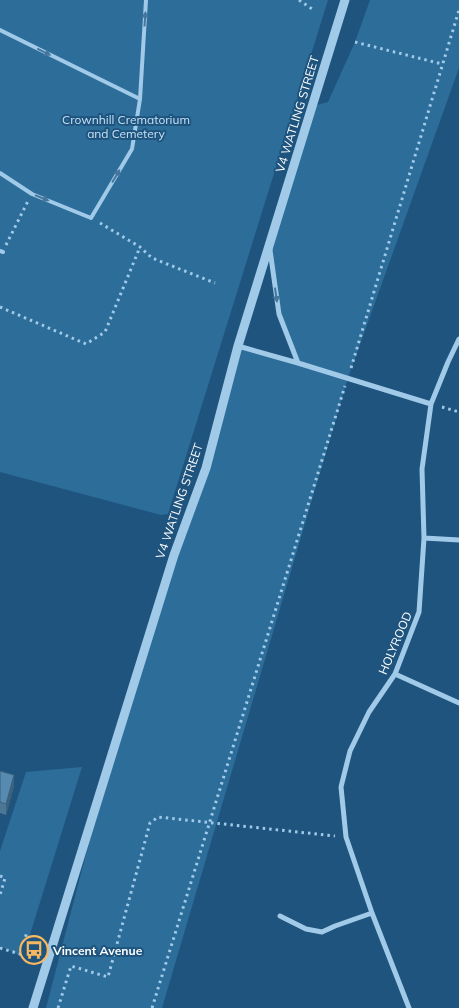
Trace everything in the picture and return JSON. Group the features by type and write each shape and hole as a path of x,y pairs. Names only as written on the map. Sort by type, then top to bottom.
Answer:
{"street":[{"name":"V4 WATLING STREET","path":"33,1006 174,555 206,468 238,346 270,247 344,0"},
{"path":"270,247 279,314 298,363"},
{"name":"HOLYROOD","path":"409,1008 372,913 346,837 342,788 350,751 369,712 395,674 419,612 424,538 422,469 432,404 459,339"},
{"path":"238,346 432,404"},
{"path":"424,538 459,540"},
{"path":"395,674 459,703"},
{"path":"280,916 306,929 322,932 372,913"}],"lane":[{"path":"0,172 32,194 91,218 132,149 140,99 146,0"},
{"path":"0,30 140,99"}],"path":[{"path":"299,0 315,11"},
{"path":"152,1008 348,378 459,10"},
{"path":"355,42 442,64"},
{"path":"1,252 32,194"},
{"path":"91,218 140,247 152,258 215,283"},
{"path":"0,307 86,344 105,332 140,247"},
{"path":"432,404 459,412"},
{"path":"58,1008 71,966 108,977 150,823 158,817 346,837"},
{"path":"0,876 5,878 0,895"},
{"path":"0,948 20,954 27,932"}],"green space":[{"name":"Crownhill Crematorium and Cemetery","path":"0,0 328,0 168,514 161,515 0,472"},
{"path":"370,0 459,0 459,68 348,378 162,1008 46,1008 110,762 206,468 238,346 298,362 279,314 269,247 313,106 328,102 355,42"},
{"path":"82,767 23,957 0,946 0,851 26,772"}],"building":[{"path":"0,771 14,775 6,804 0,802"}],"place":[{"name":"Vincent Avenue","path":"34,950"}]}
